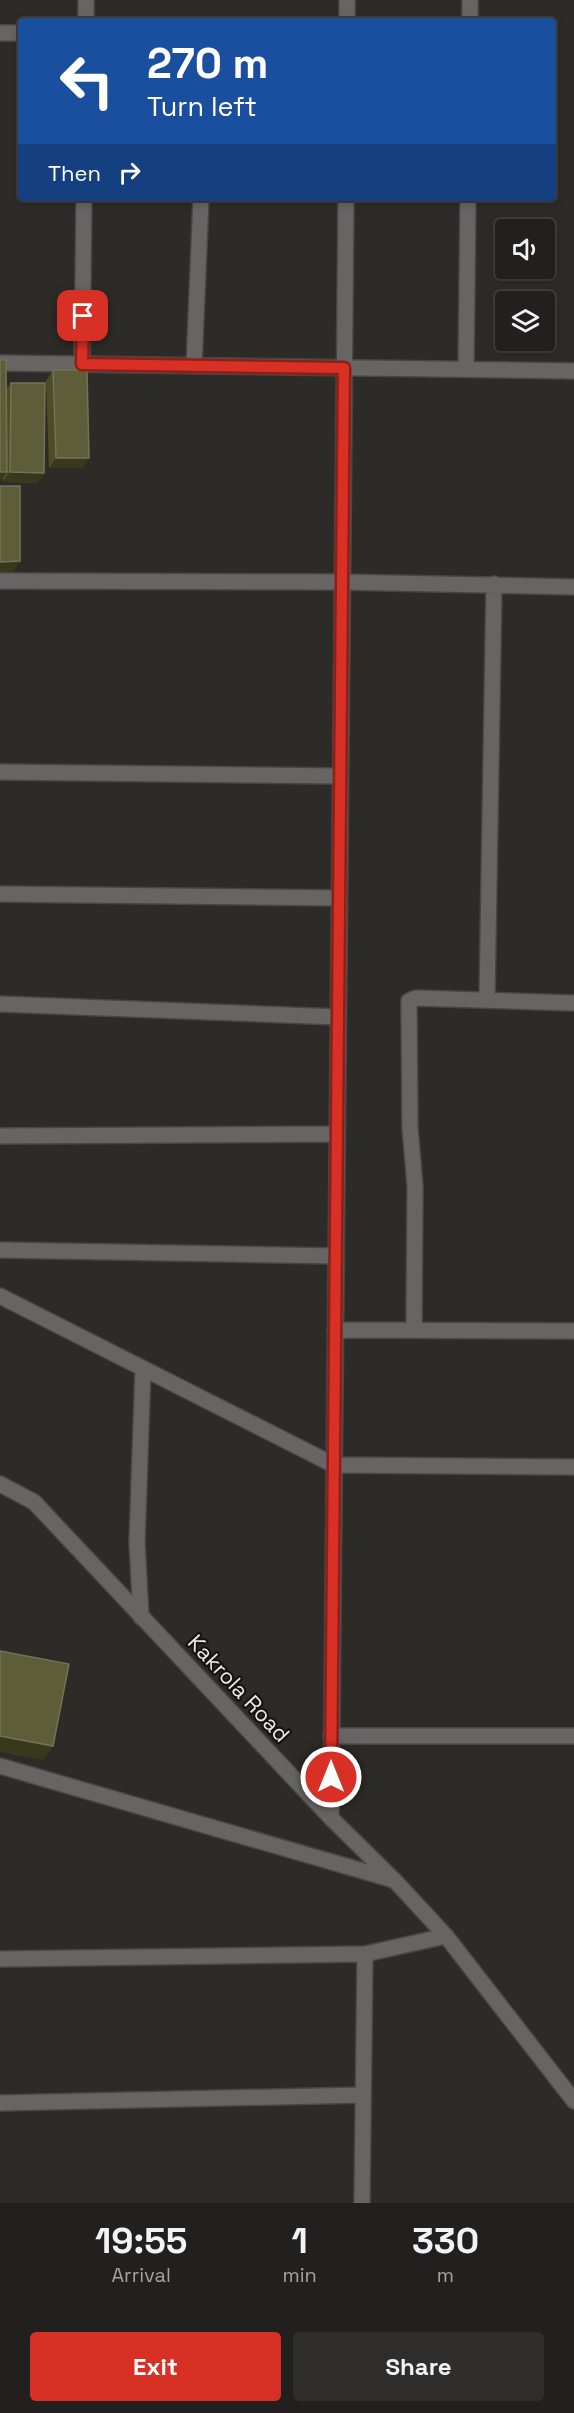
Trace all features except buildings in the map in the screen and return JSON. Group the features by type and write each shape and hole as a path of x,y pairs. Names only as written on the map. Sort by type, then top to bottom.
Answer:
{"street":[{"path":"86,0 86,18"},
{"path":"347,0 347,18"},
{"path":"470,0 470,18"},
{"path":"0,33 18,33"},
{"path":"82,364 84,201"},
{"path":"194,365 201,201"},
{"path":"331,1818 346,201"},
{"path":"466,369 468,201"},
{"path":"0,363 574,371"},
{"path":"0,581 342,582 574,587"},
{"path":"487,1000 494,584"},
{"path":"0,772 340,776"},
{"path":"0,894 339,898"},
{"path":"414,1329 415,1186 410,1128 409,1001 416,998 574,1003"},
{"path":"0,1004 338,1017"},
{"path":"0,1136 337,1134"},
{"path":"0,1250 336,1256"},
{"path":"0,1296 334,1466 574,1467"},
{"path":"335,1330 574,1331"},
{"path":"141,1617 137,1542 143,1369"},
{"name":"Kakrola Road","path":"0,1484 34,1502 331,1818 394,1880 446,1936 574,2101"},
{"path":"332,1736 574,1736"},
{"path":"0,1766 394,1880"},
{"path":"0,1959 365,1954 446,1936"},
{"path":"362,2203 365,1954"},
{"path":"0,2103 362,2095"}],"route":[{"path":"83,316 82,364 344,368 331,1777"}]}
